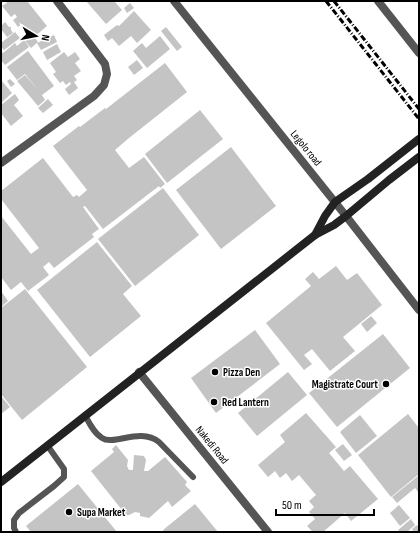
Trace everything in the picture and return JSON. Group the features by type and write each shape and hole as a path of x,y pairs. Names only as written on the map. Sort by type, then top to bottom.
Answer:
{"main road":[{"path":"315,235 325,216 335,202 368,179 419,139"},
{"path":"1,482 315,235 334,225 346,216 419,157"}],"street":[{"path":"1,162 94,96 104,85 107,74 105,64 57,1"},
{"name":"Legolo road","path":"174,1 335,202 419,310"},
{"path":"378,1 419,53"},
{"name":"Nakedi Road","path":"139,372 268,532"}],"lane":[{"path":"85,415 94,430 102,438 110,440 139,436 154,438 193,478"},
{"path":"16,532 14,528 14,520 19,513 64,477 64,470 47,445"}],"building":[{"path":"6,1 27,1 47,26 34,37 38,42 31,48 25,41 32,35 22,24 18,27 13,20 17,17 15,14 11,17 2,6 7,3"},
{"path":"86,1 114,1 122,10 106,24"},
{"path":"130,3 134,8 127,13 124,8"},
{"path":"134,11 151,30 137,43 131,36 119,46 112,38 108,41 104,35 117,25 119,26"},
{"path":"5,22 9,27 11,27 13,33 7,37 1,29 1,26"},
{"path":"166,27 182,47 177,51 161,31"},
{"path":"15,32 20,38 4,50 1,47 1,43"},
{"path":"54,35 57,42 41,50 37,43"},
{"path":"160,36 170,49 147,68 133,51 142,43 146,48"},
{"path":"24,40 29,47 5,65 1,60 1,51 3,53 15,43 17,46"},
{"path":"57,44 61,52 47,60 43,52"},
{"path":"28,51 54,86 42,95 45,100 38,106 17,81 25,75 38,90 25,74 17,80 7,67"},
{"path":"64,52 68,57 75,52 80,59 75,63 81,71 74,76 77,80 74,82 78,88 69,95 65,89 71,84 70,82 66,85 63,81 60,83 53,74 56,72 50,63"},
{"path":"137,60 143,68 134,75 128,67"},
{"path":"165,63 187,92 115,150 129,168 144,157 165,184 160,188 159,186 103,229 85,206 83,207 99,229 92,234 94,237 54,268 49,262 43,267 49,275 28,291 21,282 11,290 1,277 1,216 31,254 39,248 1,199 1,191 43,158 73,197 77,195 79,197 87,190 53,146 79,126 80,127 105,108 106,109"},
{"path":"10,79 15,84 11,87 7,81"},
{"path":"1,80 12,93 1,103"},
{"path":"15,94 19,100 14,105 23,116 11,126 1,113 1,105"},
{"path":"48,99 53,105 43,113 38,108"},
{"path":"200,110 223,139 167,183 145,154"},
{"path":"231,147 276,206 221,249 176,190"},
{"path":"163,188 199,235 135,286 98,239"},
{"path":"97,242 132,286 123,294 141,316 90,357 37,290"},
{"path":"336,266 347,280 357,273 382,305 343,337 355,351 330,371 312,349 304,355 312,364 304,370 266,323 311,286 305,279 313,272 319,279"},
{"path":"25,289 87,367 22,420 1,394 1,308"},
{"path":"1,291 8,301 1,307"},
{"path":"371,316 377,323 367,332 361,324"},
{"path":"255,330 280,364 216,413 191,378"},
{"path":"383,334 410,368 337,427 309,393"},
{"path":"288,372 307,395 257,436 238,413"},
{"path":"1,396 10,407 1,414"},
{"path":"306,413 336,447 329,453 344,471 350,466 378,499 351,521 345,513 323,532 313,532 307,526 315,519 309,512 314,507 309,501 316,495 299,475 292,481 286,473 280,478 275,471 268,477 258,465 285,442 280,435"},
{"path":"408,414 419,428 419,474 391,497 358,455"},
{"path":"360,415 377,436 356,453 340,432"},
{"path":"343,444 352,455 344,461 335,450"},
{"path":"116,445 128,460 127,466 129,470 133,470 134,455 144,456 146,460 144,471 148,471 165,457 187,482 185,485 191,491 172,507 168,501 149,518 140,516 140,513 135,512 126,515 91,471 114,452 112,449"},
{"path":"418,476 419,493 415,488 397,503 392,497"},
{"path":"78,484 117,532 31,532 26,526"},
{"path":"195,504 218,532 165,532 163,530"},
{"path":"399,505 410,518 400,526 390,513"},
{"path":"411,519 415,525 407,532 400,532 398,530"},
{"path":"417,525 419,532 414,532 412,529"}],"railway":[{"path":"326,1 419,119"},
{"path":"334,1 419,109"}],"place":[{"name":"Pizza Den","path":"215,372"},
{"name":"Magistrate Court","path":"386,384"},
{"name":"Red Lantern","path":"214,402"},
{"name":"Supa Market","path":"69,512"}]}
